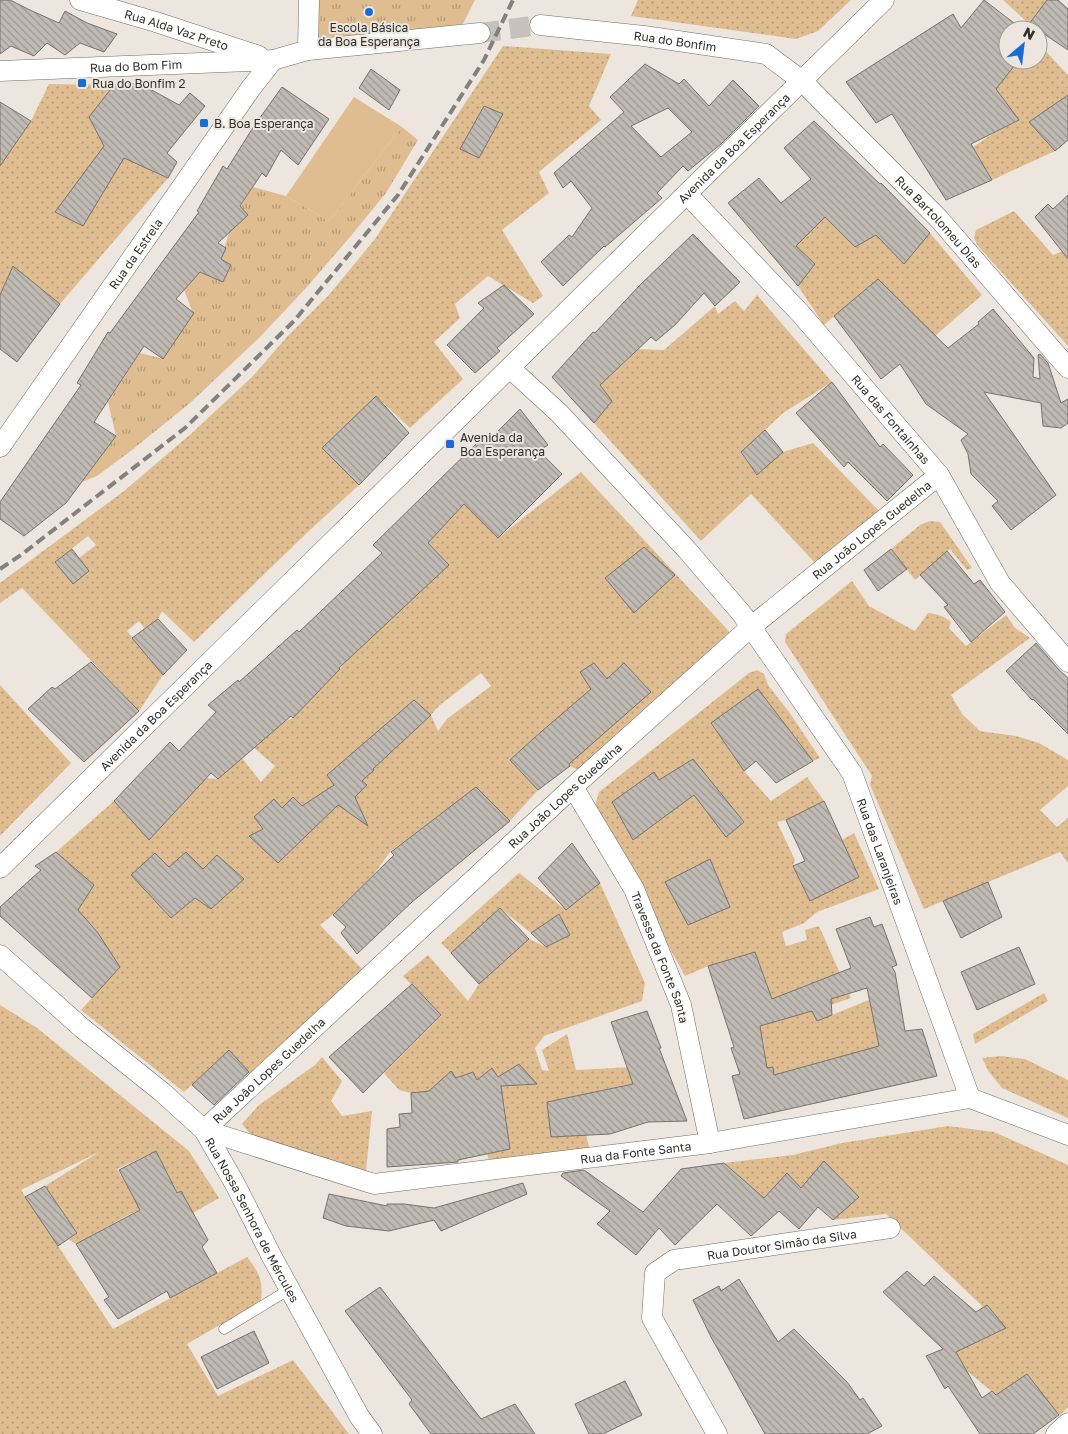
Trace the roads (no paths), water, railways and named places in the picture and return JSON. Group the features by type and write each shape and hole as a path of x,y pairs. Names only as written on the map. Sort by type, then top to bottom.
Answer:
{"street":[{"name":"Rua Alda Vaz Preto","path":"80,0 156,22 273,60"},
{"path":"308,50 309,0"},
{"name":"Avenida da Boa Esperança","path":"0,868 884,0"},
{"name":"Rua do Bonfim","path":"540,24 644,36 766,54 802,81"},
{"path":"273,60 308,50 480,33"},
{"name":"Rua do Bom Fim","path":"0,72 273,60"},
{"name":"Rua da Estrela","path":"0,447 273,60"},
{"name":"Rua Bartolomeu Dias","path":"802,81 939,219 1068,368"},
{"name":"Rua das Fontainhas","path":"687,194 801,314 939,475 1000,583 1068,662"},
{"name":"Rua das Laranjeiras","path":"510,368 559,413 688,550 752,626 852,773 970,1098"},
{"name":"Rua João Lopes Guedelha","path":"204,1130 573,787 752,626 939,475"},
{"name":"Travessa da Fonte Santa","path":"573,787 634,889 681,1005 710,1143"},
{"name":"Rua Nossa Senhora de Mércules","path":"0,955 82,1028 162,1092 204,1130 235,1184 359,1416 372,1434"},
{"name":"Rua Nossa Senhora de Mércules","path":"0,974 28,986 50,999"},
{"path":"970,1098 1068,1135"},
{"name":"Rua da Fonte Santa","path":"204,1130 374,1184 710,1143 970,1098"},
{"name":"Rua Doutor Simão da Silva","path":"717,1434 652,1318 655,1273 674,1260 890,1228"},
{"path":"1056,1434 1068,1423"}],"lane":[{"path":"224,1329 290,1289"}],"tunnel":[{"path":"480,33 540,25"}],"railway":[{"path":"0,569 21,555 185,428 294,321 398,195 484,60 513,0"}],"place":[{"name":"Escola Básica da Boa Esperança","path":"369,12"},
{"name":"Rua do Bonfim 2","path":"82,83"},
{"name":"B. Boa Esperança","path":"204,123"},
{"name":"Avenida da Boa Esperança","path":"450,444"}]}
